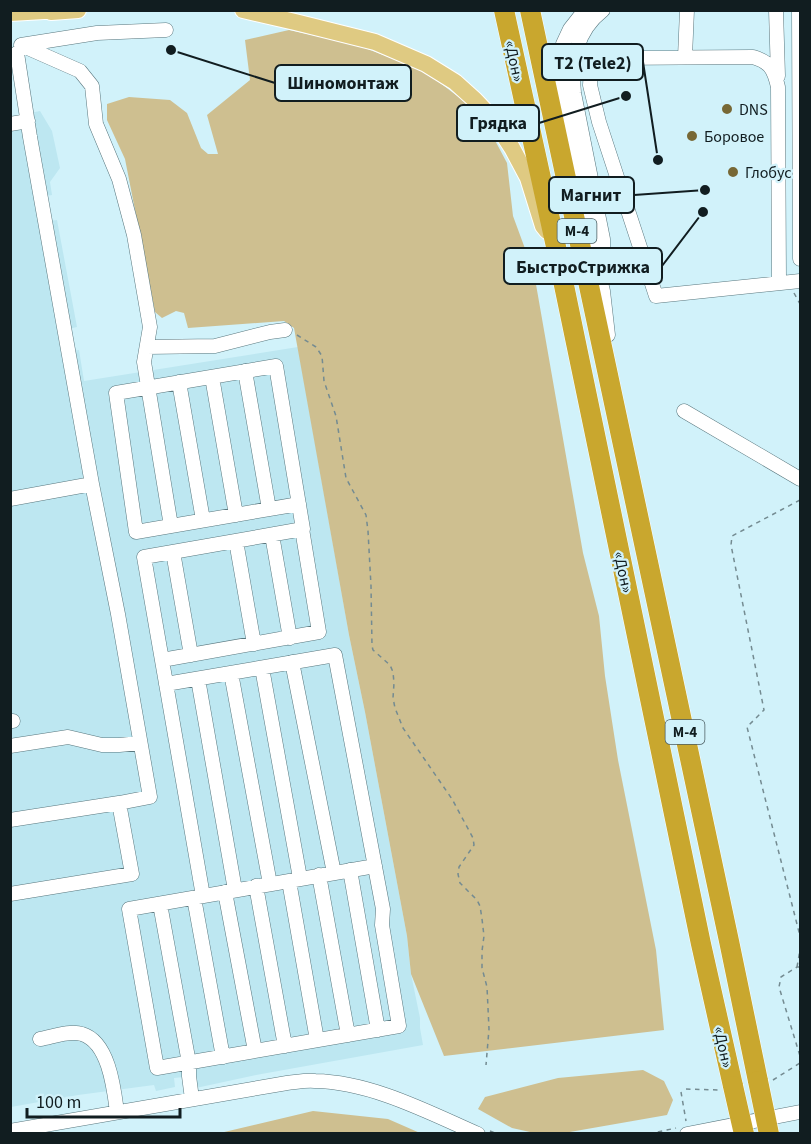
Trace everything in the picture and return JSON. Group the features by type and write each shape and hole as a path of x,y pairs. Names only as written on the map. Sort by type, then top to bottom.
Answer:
{"highway":[{"name":"«Дон»","path":"504,10 555,242 701,944 728,1088 744,1134"},
{"name":"«Дон»","path":"531,15 764,1082 769,1134"}],"main road":[{"path":"11,11 78,10"},
{"path":"243,10 375,42 426,64 455,82 493,119 506,139 528,178 543,226 555,242"},
{"path":"499,10 524,104"}],"street":[{"path":"585,10 570,29 563,44 559,74 579,190 603,291"},
{"path":"603,10 585,28 575,55 572,76 603,239 603,291 610,383"},
{"path":"685,57 687,10"},
{"path":"776,10 779,282"},
{"path":"800,10 801,259"},
{"path":"16,50 97,33 166,30"},
{"path":"10,820 150,797 28,121 15,77 16,50"},
{"path":"16,50 80,71 92,86 96,124 119,179 134,236 150,327 144,362 173,525 191,655"},
{"path":"778,87 776,76 770,65 753,57 610,58 598,62 591,70 590,85 599,122 656,296 801,281"},
{"path":"10,124 28,121"},
{"path":"147,346 215,346 285,330"},
{"path":"162,660 319,632 299,504 276,366 116,393 136,532 299,504"},
{"path":"245,371 269,509"},
{"path":"212,377 236,515"},
{"path":"179,382 203,520"},
{"path":"684,411 801,479"},
{"path":"10,499 92,484"},
{"path":"223,1057 166,684 144,557 302,529"},
{"path":"272,535 290,638"},
{"path":"236,541 254,644"},
{"path":"166,684 335,655 375,866 383,909 382,925 399,1026 157,1068 129,909 375,866"},
{"path":"292,662 334,873"},
{"path":"262,668 317,1040"},
{"path":"231,673 285,1046"},
{"path":"198,679 255,1051"},
{"path":"10,746 68,737 102,745 140,743"},
{"path":"10,894 132,874 119,802"},
{"path":"350,870 378,1030"},
{"path":"319,875 348,1035"},
{"path":"160,904 189,1063 192,1099"},
{"path":"40,1039 73,1033 82,1034 91,1039 107,1060 117,1112"},
{"path":"10,1131 287,1083 315,1081 346,1084 387,1095 478,1134"},
{"path":"688,1133 801,1113"}],"path":[{"path":"285,330 316,347 322,356 324,381 336,416 346,478 366,515 373,650 390,665 393,672 393,698 403,728 452,800 473,838 474,845 459,867 458,874 460,883 477,900 481,912 484,936 482,968 487,987 489,1029 486,1065"},
{"path":"801,500 732,536 731,544 764,710 747,727 801,936"},
{"path":"801,950 799,967 781,977 779,987 801,1056"},
{"path":"764,1082 801,1063"},
{"path":"686,1089 728,1088"},
{"path":"681,1092 688,1133"}],"shaded area":[{"path":"289,30 357,45 423,70 481,114 507,163 513,216 534,273 583,553 599,616 605,676 618,760 656,950 664,1030 444,1056 411,974 407,936 349,635 294,328 284,321 188,328 184,313 176,311 162,318 155,312 125,159 107,120 107,104 129,97 170,100 187,113 201,148 208,154 218,154 207,115 250,80 245,40"},
{"path":"40,111 52,131 60,168 50,182 52,195 46,196 50,221 57,220 77,327 68,329 72,351 79,350 84,381 298,347 349,635 407,936 423,1045 196,1088 193,1076 174,1078 175,1087 156,1091 154,1085 11,1107 10,117"},
{"path":"643,1070 664,1081 673,1100 667,1115 564,1133 539,1134 512,1128 478,1109 485,1097 558,1078"},
{"path":"313,1111 388,1119 420,1133 220,1133"}],"place":[{"name":"Шиномонтаж","path":"171,50"},
{"name":"Грядка","path":"626,96"},
{"name":"DNS","path":"727,109"},
{"name":"Боровое","path":"692,136"},
{"name":"T2 (Tele2)","path":"658,160"},
{"name":"Глобус","path":"733,172"},
{"name":"Магнит","path":"705,190"},
{"name":"БыстроСтрижка","path":"703,212"}]}
